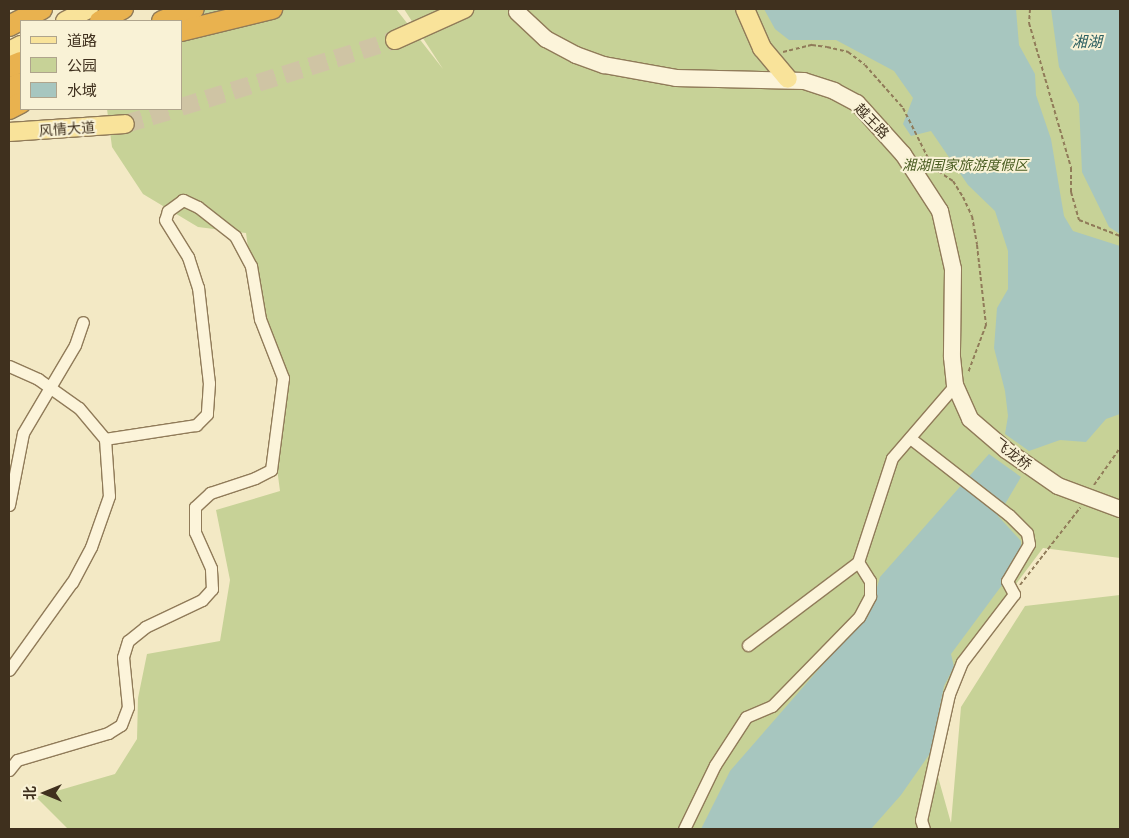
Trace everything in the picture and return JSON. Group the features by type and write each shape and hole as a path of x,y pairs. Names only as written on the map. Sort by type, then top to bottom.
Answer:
{"highway":[{"path":"21,20 42,9"},
{"path":"102,20 123,9"},
{"path":"165,20 194,9"},
{"path":"182,31 272,9"},
{"path":"9,109 20,103"}],"main road":[{"path":"67,20 89,9"},
{"path":"395,40 462,9"},
{"path":"745,9 788,79"},
{"name":"越王路","path":"517,12 546,39 576,56 604,65 676,78 788,79 834,91 857,103 902,154 940,211 953,269 952,357 955,385 970,419"},
{"name":"风情大道","path":"9,132 126,124"},
{"name":"飞龙桥","path":"970,419 1006,450 1058,486 1087,498"},
{"path":"1087,498 1120,509"}],"street":[{"path":"9,770 17,760 26,756 108,733 121,724 128,707 123,657 128,641 145,626 202,600 212,589 211,568 195,532 195,507 210,494 256,478 270,470 283,378 260,319 251,266 235,236 198,207 182,200 168,211 165,220 188,257 198,287 209,383 207,414 196,425 105,439"},
{"path":"9,505 23,433 48,386 75,345 83,322"},
{"path":"9,366 48,386 80,408 105,439 109,496 92,547 72,582 9,670"},
{"path":"748,645 858,562 892,458 955,385"},
{"path":"910,438 1009,515 1027,534 1029,544 1007,581 1014,594 962,662 949,694 921,820 924,829"},
{"path":"684,829 715,765 746,716 772,706 859,617 870,596 870,581 858,562"}],"path":[{"path":"1030,9 1030,23 1071,168 1071,192 1079,220 1120,236"},
{"path":"770,50 812,45 848,52 876,74 902,108 922,140 934,168 953,181 963,197 972,216 986,325 969,372 955,385"},
{"path":"1014,594 1087,498 1120,448"}],"green space":[{"name":"湘湖国家旅游度假区","path":"200,9 396,9 443,69 404,9 1120,9 1120,558 1043,548 954,667 931,752 951,823 961,707 1025,606 1120,595 1120,829 68,829 36,797 115,774 137,739 138,698 147,654 220,641 230,580 216,510 280,491 274,446 287,376 258,322 246,233 198,227 143,194 112,147 107,110 182,110 182,30"}],"water":[{"path":"764,9 1016,9 1019,45 1035,74 1036,95 1051,139 1064,216 1073,231 1120,246 1120,414 1106,419 1086,442 1060,440 1029,451 1005,434 1008,416 1005,391 994,348 997,308 1008,289 1008,251 995,211 968,185 931,131 911,136 903,124 913,98 894,71 836,40 789,40 775,29"},
{"name":"湘湖","path":"1051,9 1120,9 1120,234 1109,227 1082,172 1079,104 1059,67"},
{"path":"989,454 1021,477 998,516 1021,541 1022,558 951,654 954,667 944,686 931,752 901,795 871,829 701,829 730,771 859,623 873,601 880,577"}],"tunnel":[{"path":"182,107 395,40"},
{"path":"125,124 173,110"}]}
